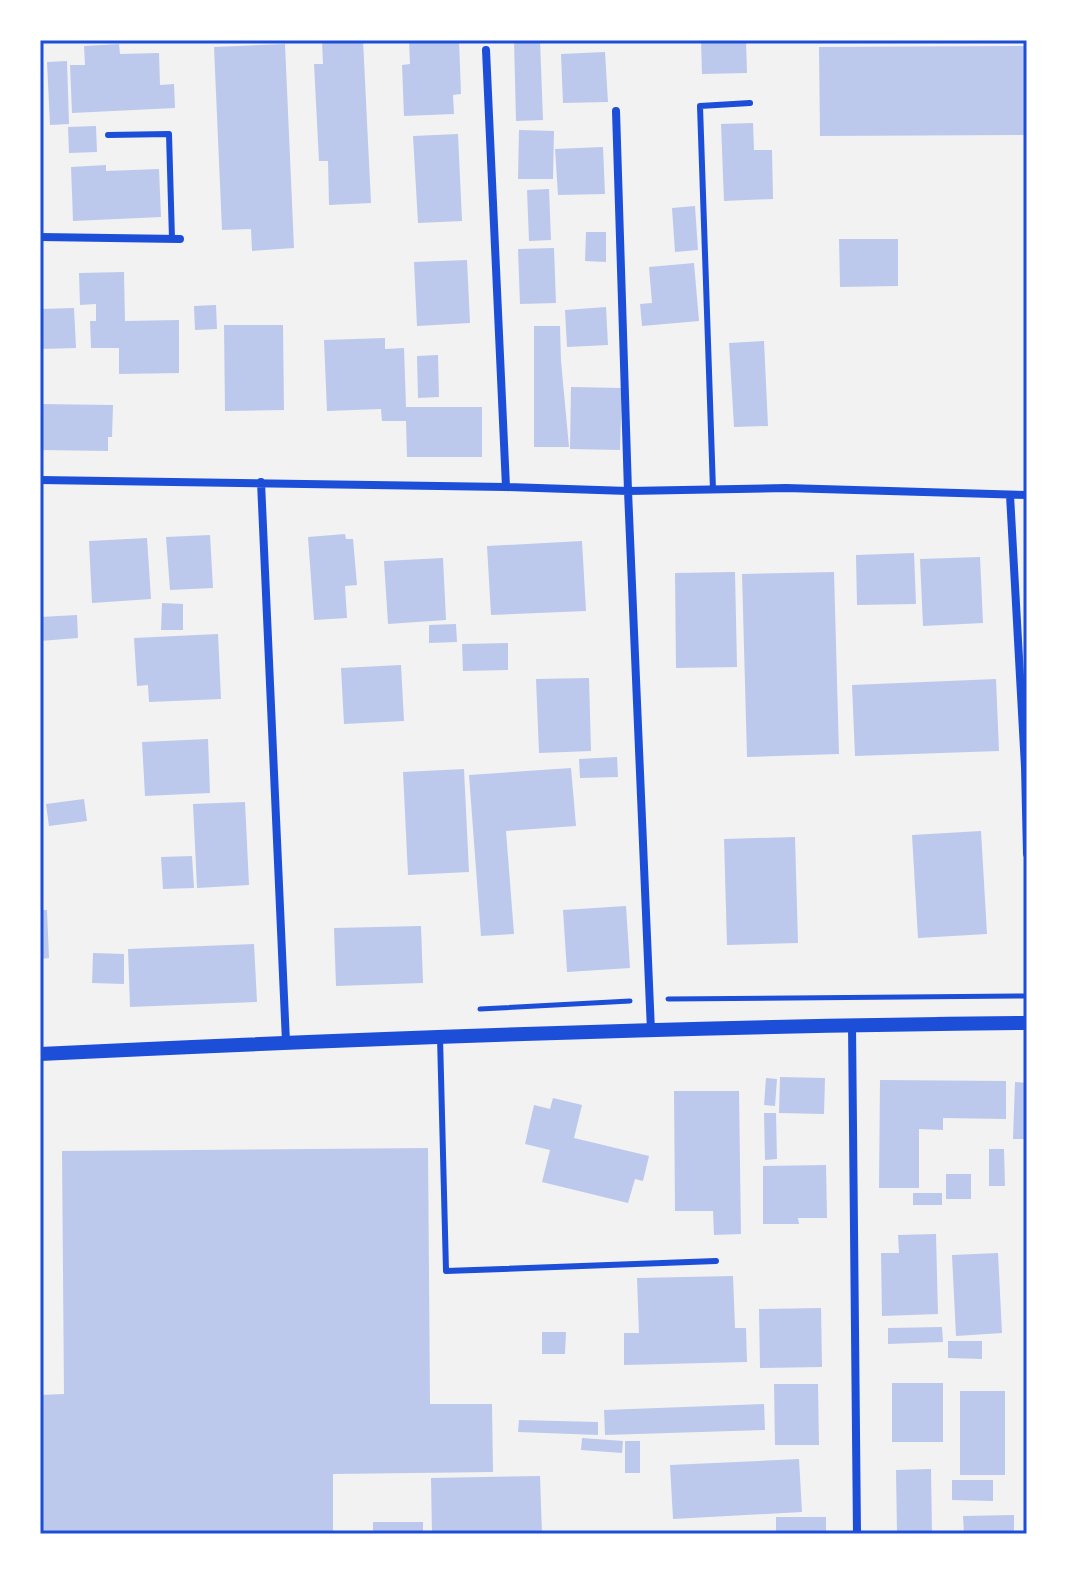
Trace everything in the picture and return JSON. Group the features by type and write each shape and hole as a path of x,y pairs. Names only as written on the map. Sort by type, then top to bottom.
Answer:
{"street":[{"path":"486,50 506,487"},
{"path":"616,111 628,491 651,1031"},
{"path":"40,237 176,239"},
{"path":"40,480 628,491 786,488 1027,495"},
{"path":"261,482 286,1042"},
{"path":"1010,495 1026,767 1027,854"},
{"path":"40,1054 286,1042 852,1024 1027,1023"},
{"path":"852,1024 857,1534"}],"lane":[{"path":"713,490 700,106 750,103"},
{"path":"108,135 169,134 176,239"},
{"path":"440,1037 446,1271 716,1261"}],"building":[{"path":"322,40 363,40 371,203 329,205 328,161 319,161 314,64 323,64"},
{"path":"409,40 459,40 461,94 453,95 454,114 404,116 402,65 410,64"},
{"path":"514,40 540,40 543,120 516,121"},
{"path":"701,40 746,40 747,73 702,74"},
{"path":"119,44 120,54 159,53 160,85 174,84 175,108 72,113 70,65 85,65 84,46"},
{"path":"285,44 294,248 252,251 251,229 222,230 214,47"},
{"path":"1027,46 1027,135 820,136 819,47"},
{"path":"605,52 608,102 563,103 561,54"},
{"path":"67,61 69,124 50,125 47,62"},
{"path":"753,123 754,150 772,150 773,199 724,201 721,124"},
{"path":"96,126 97,152 69,153 68,127"},
{"path":"519,130 554,131 553,179 518,179"},
{"path":"458,134 462,221 418,223 413,136"},
{"path":"603,147 605,194 558,195 555,149"},
{"path":"106,165 106,171 159,169 161,217 73,221 71,167"},
{"path":"549,189 551,240 529,241 527,190"},
{"path":"695,206 698,250 675,252 672,208"},
{"path":"586,232 606,232 606,262 585,261"},
{"path":"839,239 898,239 898,286 840,287"},
{"path":"554,248 556,303 520,304 518,249"},
{"path":"467,260 470,323 417,326 414,262"},
{"path":"694,263 699,321 642,326 640,304 652,303 649,267"},
{"path":"124,272 125,321 179,320 179,373 119,374 119,348 91,348 90,321 96,321 96,304 80,305 79,273"},
{"path":"216,305 217,329 195,330 194,306"},
{"path":"606,307 608,345 567,347 565,310"},
{"path":"74,308 76,348 40,349 40,309"},
{"path":"224,325 283,325 284,410 225,411"},
{"path":"534,326 560,326 569,447 534,447"},
{"path":"385,338 385,349 404,348 406,407 482,407 482,457 407,457 406,421 382,421 381,409 327,411 324,340"},
{"path":"764,341 768,426 734,427 729,343"},
{"path":"438,355 439,397 418,398 417,356"},
{"path":"571,387 622,388 620,450 570,449"},
{"path":"40,404 113,405 112,437 108,437 108,451 40,450"},
{"path":"345,534 346,539 353,539 357,585 345,586 347,618 314,620 308,537"},
{"path":"210,535 213,588 170,590 166,537"},
{"path":"147,538 151,599 92,603 89,541"},
{"path":"582,541 586,611 491,615 487,546"},
{"path":"914,553 916,604 857,605 856,555"},
{"path":"980,557 983,623 923,626 920,559"},
{"path":"443,558 446,620 388,624 384,561"},
{"path":"735,572 737,667 676,668 675,573"},
{"path":"834,572 839,754 747,757 742,574"},
{"path":"162,603 183,604 183,630 161,630"},
{"path":"77,615 78,638 40,641 40,617"},
{"path":"456,624 457,642 429,643 429,625"},
{"path":"218,634 221,699 149,702 148,685 137,686 134,638"},
{"path":"508,643 508,670 463,671 462,644"},
{"path":"401,665 404,721 344,724 341,668"},
{"path":"589,678 591,751 539,753 536,679"},
{"path":"996,679 999,751 855,756 852,685"},
{"path":"208,739 210,793 145,796 142,742"},
{"path":"617,757 618,777 580,778 579,759"},
{"path":"571,768 576,826 506,831 514,934 481,936 469,775"},
{"path":"464,769 469,872 408,875 403,772"},
{"path":"84,799 87,821 49,826 46,804"},
{"path":"245,802 249,885 197,888 193,804"},
{"path":"981,831 987,934 918,938 912,835"},
{"path":"795,837 798,943 727,945 724,839"},
{"path":"192,856 194,888 163,889 161,857"},
{"path":"626,906 630,968 567,972 563,910"},
{"path":"40,910 47,910 49,958 40,959"},
{"path":"421,926 423,983 336,986 334,928"},
{"path":"254,944 257,1002 130,1007 128,949"},
{"path":"93,953 124,954 124,984 92,983"},
{"path":"780,1077 825,1078 824,1114 779,1113"},
{"path":"766,1078 777,1079 775,1106 764,1105"},
{"path":"880,1080 1006,1081 1006,1119 943,1118 943,1130 919,1129 919,1188 879,1188"},
{"path":"1015,1082 1027,1083 1027,1139 1013,1139"},
{"path":"674,1091 739,1091 741,1234 714,1235 713,1211 675,1211"},
{"path":"553,1098 582,1105 574,1138 649,1156 643,1181 635,1179 628,1203 542,1182 550,1150 525,1144 534,1105 550,1109"},
{"path":"764,1113 776,1113 777,1159 765,1160"},
{"path":"428,1148 430,1404 492,1404 493,1472 333,1474 333,1534 40,1534 40,1395 64,1394 62,1151"},
{"path":"989,1149 1004,1149 1005,1186 989,1186"},
{"path":"826,1165 827,1218 798,1218 799,1224 763,1224 763,1166"},
{"path":"946,1174 971,1174 971,1199 946,1199"},
{"path":"913,1193 942,1193 942,1205 913,1205"},
{"path":"936,1234 938,1314 882,1316 881,1253 899,1253 898,1235"},
{"path":"998,1253 1002,1333 956,1336 952,1255"},
{"path":"733,1276 735,1328 746,1328 747,1362 624,1365 624,1333 639,1333 637,1278"},
{"path":"821,1308 822,1367 760,1368 759,1309"},
{"path":"942,1327 943,1342 888,1344 888,1328"},
{"path":"542,1332 566,1332 565,1354 542,1354"},
{"path":"948,1341 982,1341 982,1359 948,1358"},
{"path":"892,1383 943,1383 943,1442 892,1442"},
{"path":"774,1384 818,1384 819,1445 775,1445"},
{"path":"960,1391 1005,1391 1005,1475 960,1475"},
{"path":"764,1404 765,1430 605,1435 604,1410"},
{"path":"519,1420 598,1422 598,1435 518,1432"},
{"path":"582,1438 623,1441 622,1453 581,1450"},
{"path":"625,1441 640,1441 640,1473 625,1473"},
{"path":"799,1459 802,1512 673,1519 670,1465"},
{"path":"931,1469 932,1534 897,1534 896,1470"},
{"path":"540,1476 542,1534 432,1534 431,1478"},
{"path":"952,1480 993,1480 993,1501 952,1500"},
{"path":"1014,1515 1014,1534 964,1534 963,1516"},
{"path":"776,1517 826,1517 826,1534 776,1534"},
{"path":"373,1522 423,1522 423,1534 373,1534"}]}
